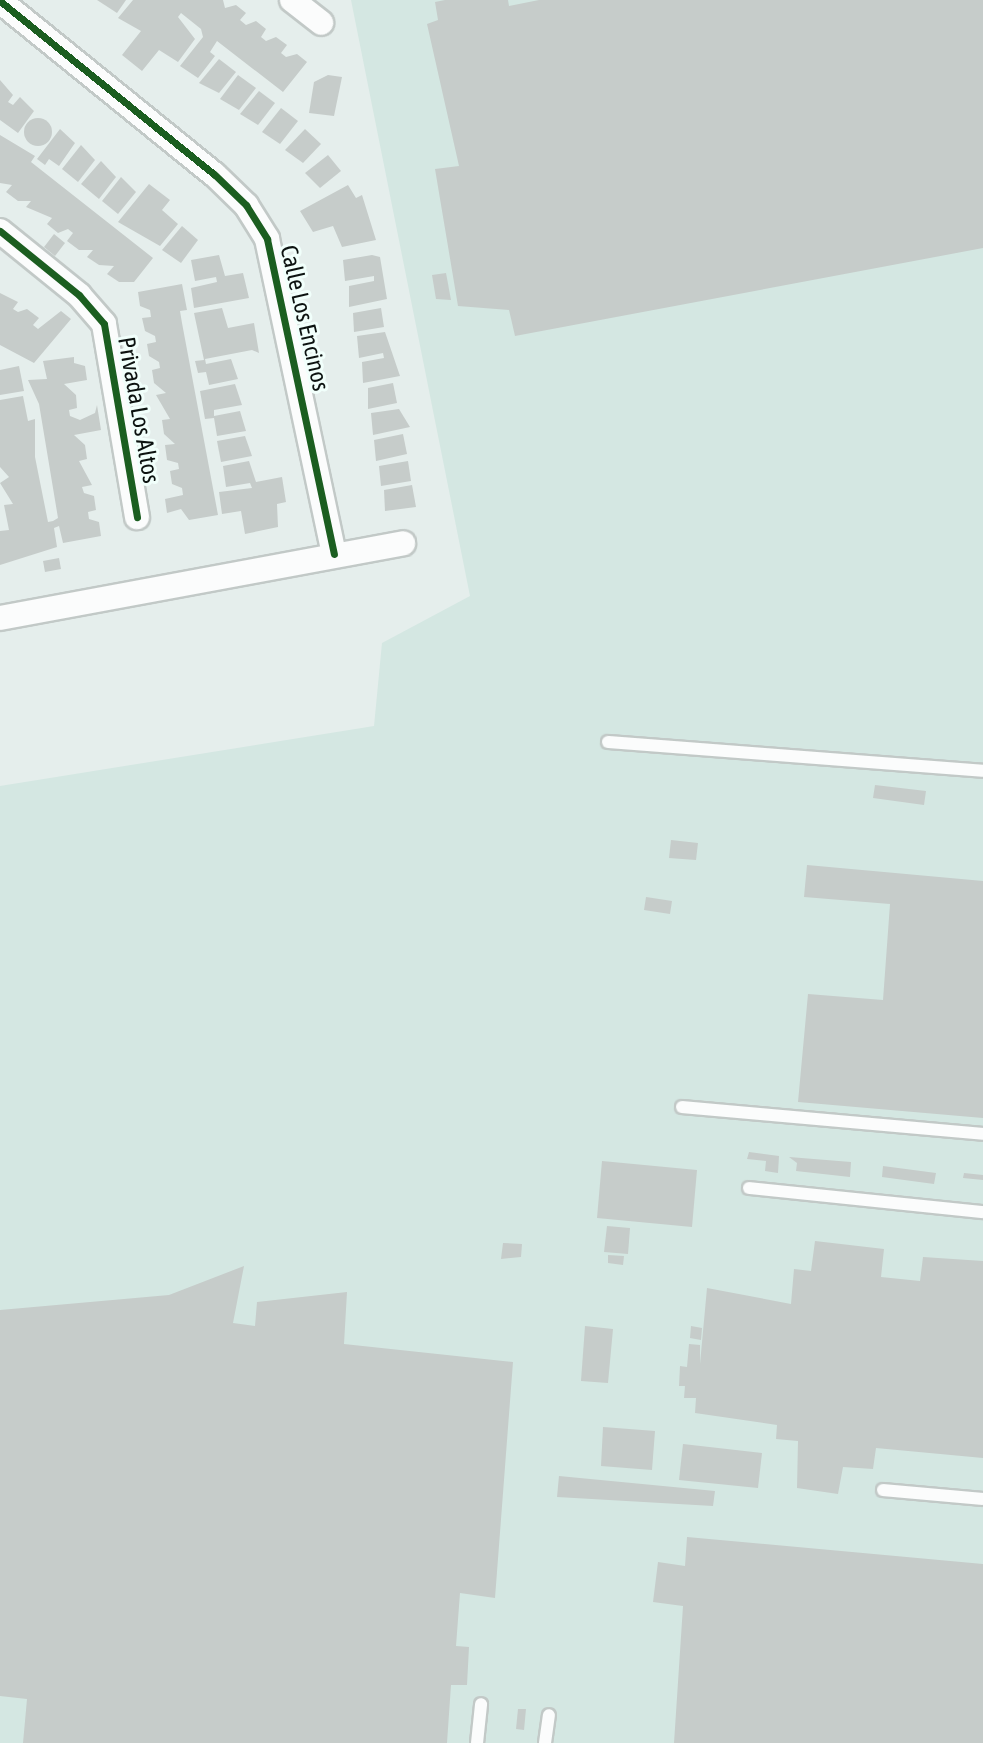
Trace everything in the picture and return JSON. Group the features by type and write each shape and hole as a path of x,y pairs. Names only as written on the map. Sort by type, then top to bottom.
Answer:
{"street":[{"path":"292,0 321,23"},
{"name":"Calle Los Encinos","path":"0,1 214,174 246,205 267,239 334,554"},
{"name":"Privada Los Altos","path":"0,232 79,295 104,324 137,517"},
{"path":"0,618 403,543"}],"lane":[{"path":"608,742 983,771"},
{"path":"682,1107 983,1134"},
{"path":"749,1188 983,1212"},
{"path":"883,1490 983,1499"},
{"path":"477,1743 481,1704"},
{"path":"545,1743 549,1715"}],"shaded area":[{"path":"351,0 983,0 983,1743 0,1743 0,786 374,726 382,643 470,596"}],"building":[{"path":"97,0 126,0 117,13"},
{"path":"133,0 223,0 225,8 236,5 246,13 240,20 246,25 256,21 266,29 261,37 266,41 276,37 287,45 281,53 286,57 297,54 307,62 283,92 217,41 210,52 215,56 198,78 180,66 203,37 201,29 181,13 178,17 195,39 178,62 159,50 142,71 122,55 141,31 118,18"},
{"path":"508,0 509,6 539,0 983,0 983,248 515,336 509,310 458,306 435,169 459,166 427,24 438,20 435,2"},
{"path":"219,59 236,72 219,93 199,83"},
{"path":"238,75 256,88 239,110 220,99"},
{"path":"328,75 342,77 334,116 309,113 314,82"},
{"path":"0,80 13,95 8,102 13,105 20,97 34,111 18,133 0,120"},
{"path":"259,91 275,103 258,125 240,114"},
{"path":"281,108 298,121 280,144 262,132"},
{"path":"38,118 48,122 52,132 48,142 38,146 28,142 24,132 28,122"},
{"path":"60,129 75,143 59,166 49,159 45,165 37,159"},
{"path":"305,129 321,144 303,163 285,150"},
{"path":"0,135 35,156 31,162 153,258 134,282 119,282 107,274 114,266 99,265 87,257 93,250 79,250 67,241 73,233 68,229 58,233 47,224 52,218 26,207 31,201 18,201 6,192 12,185 0,183"},
{"path":"81,145 95,160 78,182 62,169"},
{"path":"328,155 341,171 320,188 305,173"},
{"path":"101,161 116,177 99,199 81,184"},
{"path":"121,177 136,192 118,214 102,201"},
{"path":"149,184 170,200 162,210 178,224 160,246 118,222"},
{"path":"348,185 356,198 362,195 376,240 342,247 333,226 313,232 300,211"},
{"path":"182,226 198,240 181,263 162,250"},
{"path":"54,234 65,243 55,256 44,247"},
{"path":"219,255 225,276 243,273 249,298 194,308 191,288 217,282 216,277 195,281 191,260"},
{"path":"372,255 380,257 387,299 349,307 349,286 374,281 374,276 345,281 343,260"},
{"path":"446,273 451,300 436,299 432,275"},
{"path":"182,284 187,310 180,311 218,515 189,520 181,509 167,513 165,499 183,495 182,488 172,484 170,471 179,469 178,463 167,460 165,445 175,444 164,434 162,420 170,419 156,395 166,393 154,383 152,370 160,368 159,362 149,356 147,344 156,342 155,336 145,331 142,318 151,317 150,310 140,306 138,292"},
{"path":"0,293 18,302 13,309 18,312 27,309 39,318 33,325 38,329 61,311 71,319 34,363 0,345"},
{"path":"222,308 228,328 254,323 259,353 252,350 205,359 206,364 231,359 238,379 209,385 206,372 198,373 195,361 204,360 194,313"},
{"path":"381,308 384,327 354,332 353,313"},
{"path":"385,332 400,376 363,383 362,362 384,358 383,353 359,358 357,336"},
{"path":"74,357 74,363 85,366 87,380 64,384 76,395 77,408 69,410 70,416 80,420 95,413 97,405 101,430 74,435 85,445 87,459 79,461 92,485 82,487 84,493 94,496 96,510 88,512 89,519 99,522 101,536 63,543 59,526 54,528 57,547 0,565 0,531 9,530 4,505 13,504 0,483 9,477 0,467 0,400 23,396 28,421 35,419 35,457 48,522 53,521 58,518 39,404 28,380 47,379 43,361"},
{"path":"19,366 24,391 0,395 0,370"},
{"path":"393,383 397,403 368,409 368,388"},
{"path":"235,384 242,405 214,410 214,416 240,411 246,431 217,436 214,418 205,419 200,391"},
{"path":"399,409 410,427 373,435 371,413"},
{"path":"403,434 407,454 376,461 374,440"},
{"path":"245,436 252,456 221,462 217,441"},
{"path":"249,461 256,482 282,477 286,502 277,504 278,527 245,534 241,511 222,514 219,492 252,488 250,483 226,487 223,466"},
{"path":"408,461 411,481 381,486 379,466"},
{"path":"412,485 416,507 385,511 384,490"},
{"path":"59,558 61,569 45,572 43,561"},
{"path":"875,785 926,791 924,805 873,798"},
{"path":"671,840 698,843 696,860 669,858"},
{"path":"807,865 983,881 983,1118 798,1102 808,994 883,1000 890,904 804,897"},
{"path":"646,897 672,901 670,914 644,910"},
{"path":"749,1152 779,1156 778,1173 765,1171 766,1161 747,1159"},
{"path":"789,1157 851,1162 850,1177 796,1171 797,1163"},
{"path":"602,1161 697,1170 692,1227 597,1218"},
{"path":"883,1166 936,1173 934,1184 882,1177"},
{"path":"964,1173 983,1175 983,1180 963,1178"},
{"path":"607,1226 630,1228 628,1254 604,1252"},
{"path":"815,1241 884,1249 881,1277 920,1281 923,1257 983,1261 983,1458 876,1448 873,1469 843,1467 838,1494 797,1488 798,1441 776,1439 777,1425 695,1413 696,1398 684,1398 685,1386 679,1386 680,1366 687,1367 689,1344 700,1345 700,1364 707,1288 791,1304 794,1269 811,1271"},
{"path":"503,1243 522,1244 521,1257 501,1259"},
{"path":"608,1255 624,1256 623,1265 608,1263"},
{"path":"244,1266 233,1323 255,1326 257,1302 347,1292 344,1344 513,1362 495,1598 460,1593 456,1646 469,1647 467,1685 451,1685 447,1743 23,1743 27,1699 0,1696 0,1310 169,1295"},
{"path":"585,1326 613,1329 608,1383 581,1381"},
{"path":"691,1326 702,1328 701,1340 690,1338"},
{"path":"603,1427 655,1431 652,1470 601,1466"},
{"path":"683,1444 762,1453 758,1488 679,1480"},
{"path":"559,1476 715,1491 713,1506 557,1497"},
{"path":"687,1537 983,1564 983,1743 674,1743 683,1606 653,1602 658,1562 685,1566"},
{"path":"518,1709 526,1709 524,1730 516,1729"}],"cycle path":[{"path":"0,1 214,174 246,205 267,239 334,554"},
{"path":"0,231 79,295 104,324 137,517"}]}
